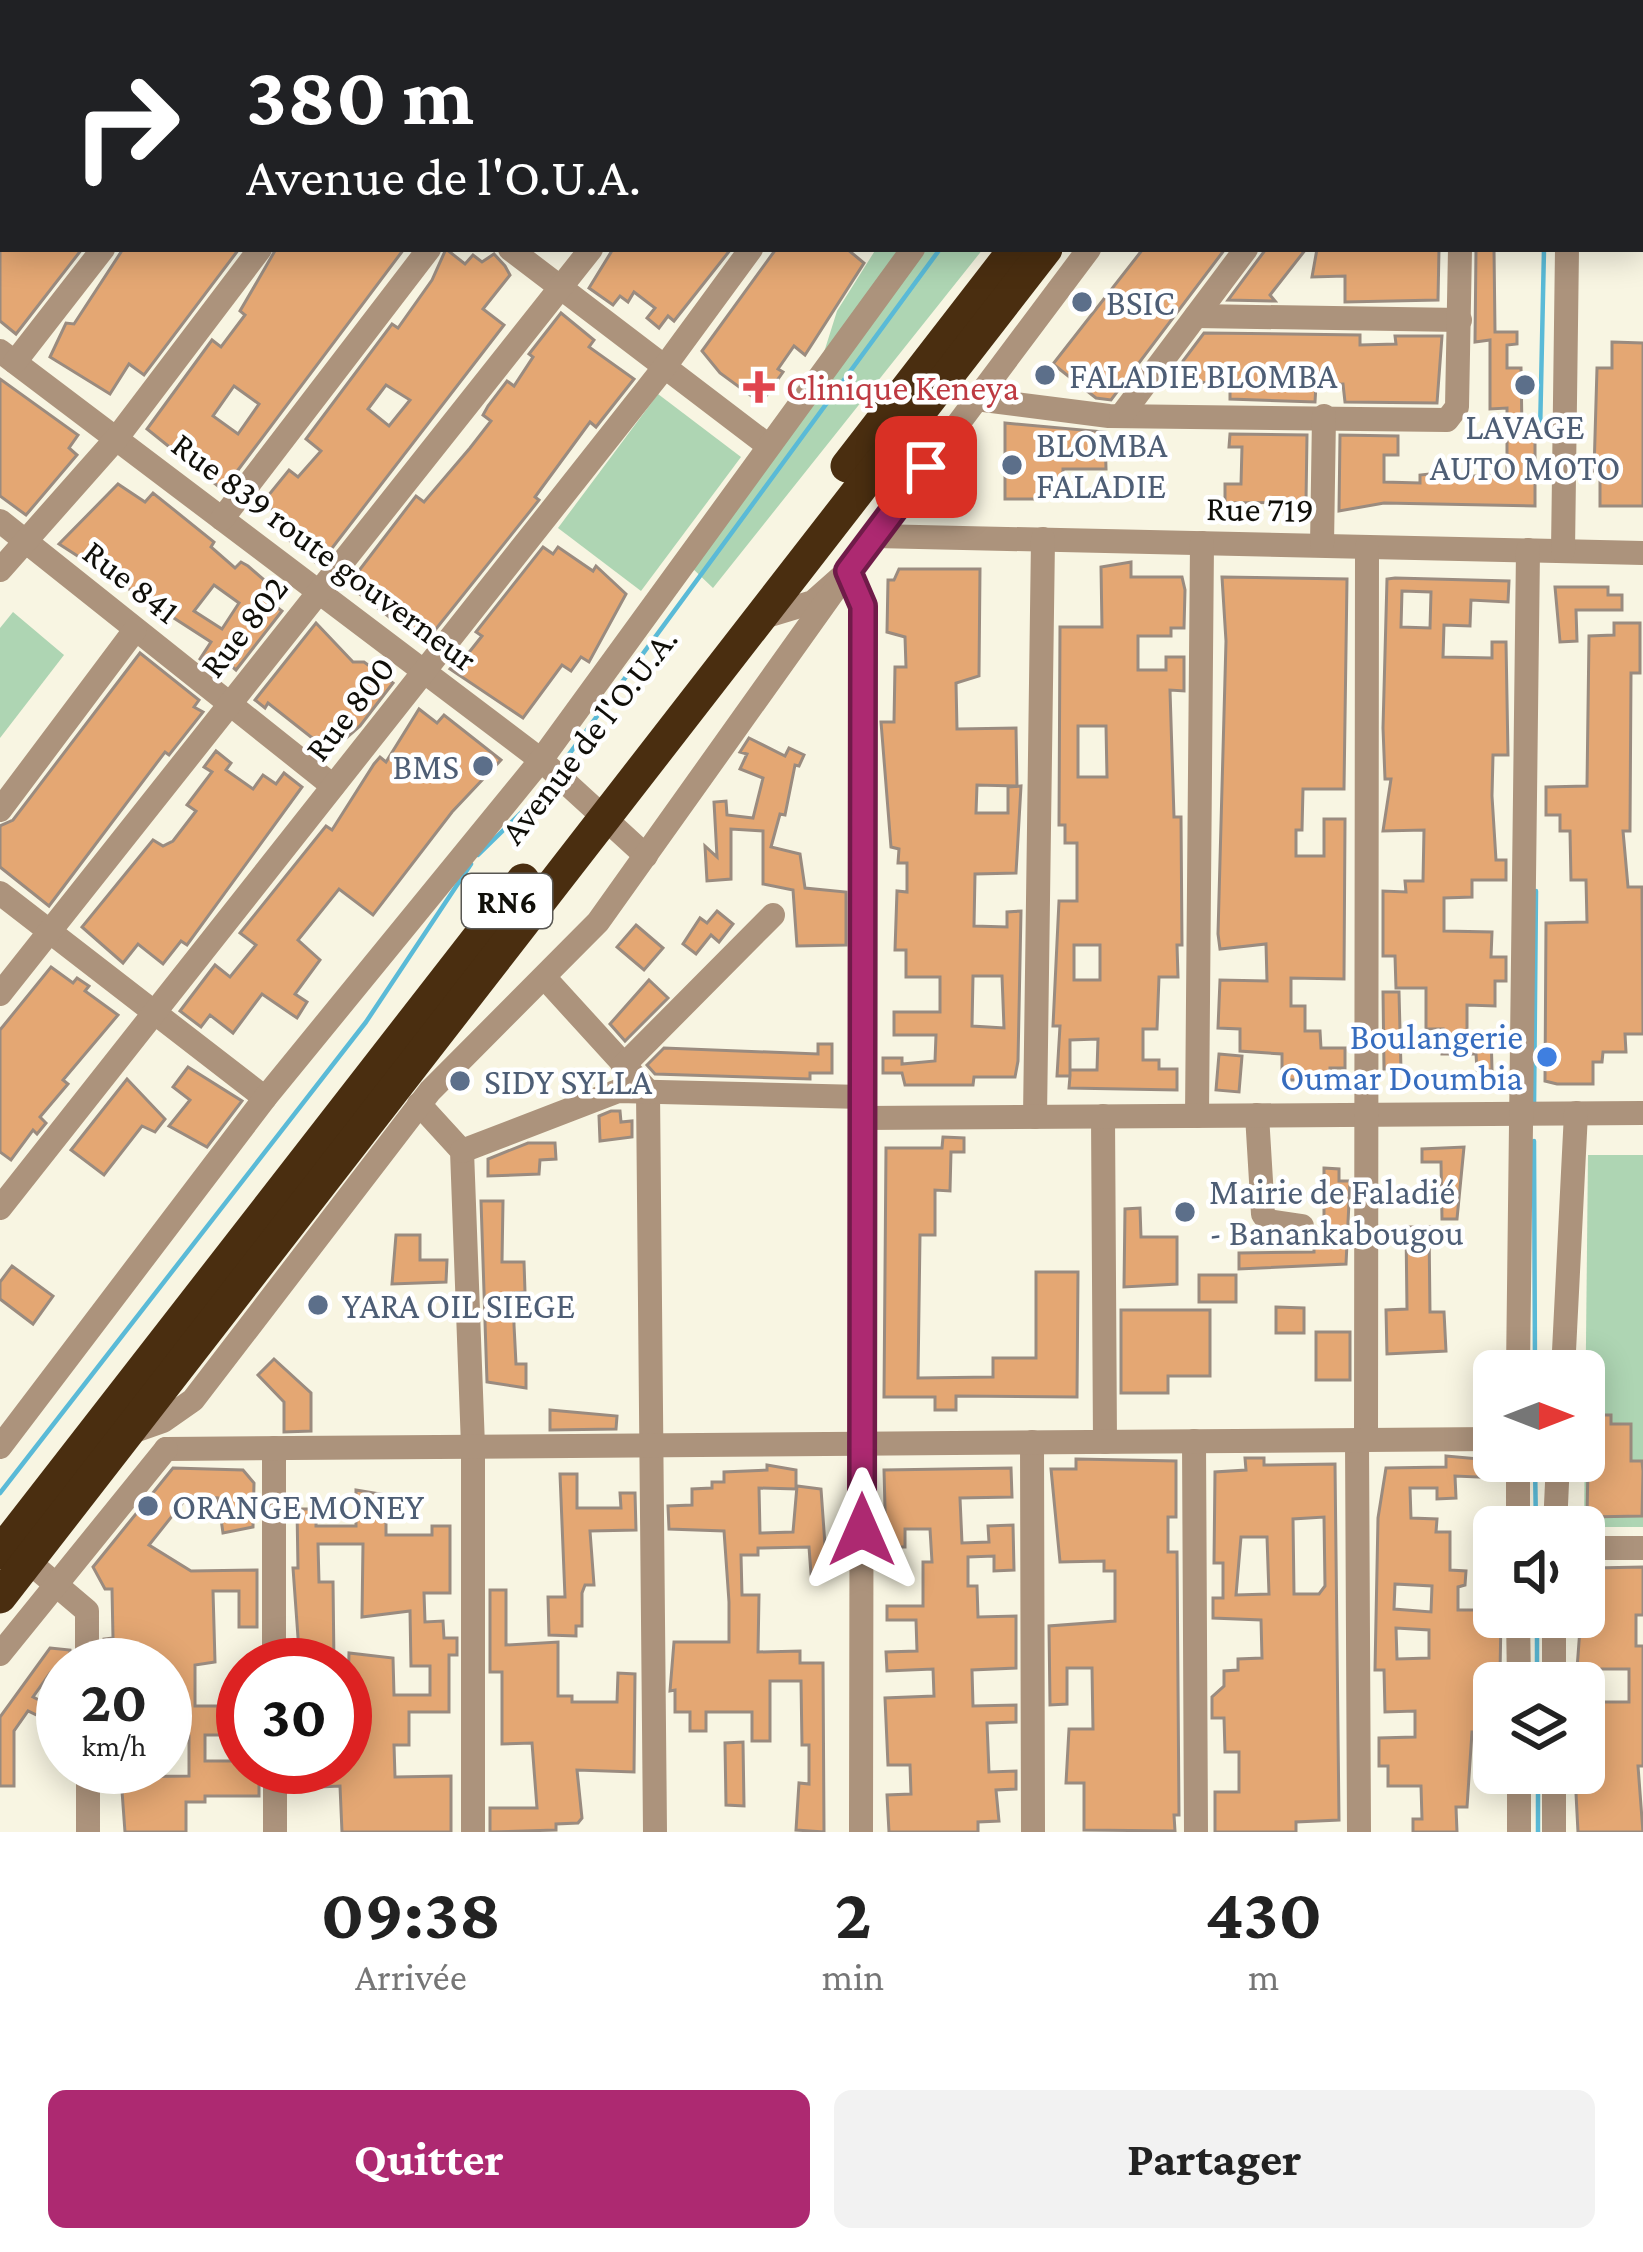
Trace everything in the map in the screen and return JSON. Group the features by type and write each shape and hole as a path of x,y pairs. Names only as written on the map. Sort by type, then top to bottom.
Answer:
{"highway":[{"name":"Avenue de l'O.U.A.","path":"0,1598 14,1557 594,807 1013,252"},
{"name":"Avenue de l'O.U.A.","path":"14,1557 129,1433 163,1405 594,807 757,619 1044,252"}],"street":[{"path":"8,356 100,252"},
{"path":"0,570 116,439 258,252"},
{"path":"222,519 427,252"},
{"path":"514,252 766,445"},
{"name":"Rue 802","path":"0,994 589,252"},
{"name":"Rue 800","path":"0,1208 663,369 749,252"},
{"name":"Avenue de l'O.U.A.","path":"0,1447 265,1098 541,760 911,252"},
{"name":"Avenue de l'O.U.A.","path":"163,1405 194,1400 241,1345 419,1104 598,922 848,571 1087,252"},
{"path":"1121,416 1244,252"},
{"path":"976,399 1121,416 1448,420 1457,407 1460,252"},
{"path":"1563,551 1567,252"},
{"path":"1196,316 1460,320"},
{"name":"Rue 839 route gouverneur","path":"8,356 541,760 646,856"},
{"path":"1322,545 1324,416"},
{"name":"Rue 841","path":"0,521 333,786"},
{"name":"Rue 719","path":"875,536 1643,553"},
{"path":"1035,1117 1042,539"},
{"path":"1197,1116 1202,543"},
{"path":"1359,1832 1367,547"},
{"path":"1518,1350 1517,1113 1528,550"},
{"path":"757,619 813,602 848,571 863,606 861,1832"},
{"path":"0,810 135,630"},
{"path":"0,893 265,1098"},
{"path":"622,1066 773,915"},
{"path":"544,978 648,1091 656,1445 655,1832"},
{"path":"462,1151 618,1091 1035,1117 1643,1112"},
{"path":"419,1104 462,1151 472,1446 473,1832"},
{"path":"1564,1350 1576,1113"},
{"path":"1257,1115 1263,1214 1268,1220 1302,1226"},
{"path":"1103,1116 1105,1442"},
{"path":"0,1654 166,1449 163,1405"},
{"path":"166,1449 1473,1439"},
{"path":"1194,1441 1196,1832"},
{"path":"1032,1442 1033,1832"},
{"path":"274,1448 274,1638"},
{"path":"1605,1548 1643,1548"},
{"path":"14,1557 87,1611 87,1638"},
{"path":"88,1794 88,1832"},
{"path":"274,1794 275,1832"},
{"path":"1519,1794 1519,1832"},
{"path":"1554,1794 1555,1832"}],"green space":[{"path":"874,252 981,252 713,588 690,566 809,400 837,311"},
{"path":"658,394 741,457 641,591 558,528"},
{"path":"13,612 64,655 0,738 0,628"},
{"path":"1588,1155 1643,1155 1643,1527 1605,1527 1605,1506 1584,1506 1584,1482 1605,1482 1605,1350 1586,1350"}],"building":[{"path":"0,252 80,252 16,334 0,321"},
{"path":"121,252 237,252 144,375 129,364 110,394 50,357 66,323 74,324"},
{"path":"274,252 402,252 223,490 147,429 212,340 221,347 245,315 240,311","holes":["234,386 259,404 238,434 213,416"]},
{"path":"445,252 465,264 473,255 482,262 494,254 510,275 483,309 504,325 319,565 288,539 296,529 263,502 289,470 298,477 321,451 306,439 392,324 398,328 432,280","holes":["386,385 410,400 389,426 368,409"]},
{"path":"611,252 729,252 674,321 668,316 659,328 647,318 655,308 634,292 628,302 620,296 613,305 589,288"},
{"path":"774,252 851,252 864,263 805,355 794,346 761,403 720,373 702,351"},
{"path":"1141,252 1223,252 1111,400 1096,398 1053,364"},
{"path":"1264,252 1304,252 1270,295 1275,301 1228,300"},
{"path":"1316,252 1439,252 1438,300 1345,302 1345,276 1312,277"},
{"path":"1476,252 1494,252 1495,332 1517,332 1517,344 1507,345 1507,368 1521,368 1522,430 1535,430 1535,506 1384,503 1339,511 1340,435 1398,436 1398,455 1384,455 1384,482 1420,483 1420,475 1448,472 1448,476 1507,476 1507,408 1490,409 1490,340 1475,342"},
{"path":"561,313 594,340 589,347 634,379 596,427 590,422 535,497 539,500 424,644 348,585 416,496 424,502 470,448 491,421 483,415 488,406 507,381 514,386 533,357 529,354"},
{"path":"1204,333 1360,335 1360,345 1396,344 1395,336 1442,336 1437,403 1345,402 1343,384 1316,385 1315,402 1230,399 1230,383 1183,382 1183,361"},
{"path":"1612,342 1643,343 1643,506 1600,506 1600,471 1594,471 1597,368 1612,368"},
{"path":"0,379 78,435 69,448 77,455 26,515 0,496"},
{"path":"1005,423 1105,432 1106,469 1063,469 1063,499 1005,499"},
{"path":"1230,434 1307,435 1306,502 1225,503 1225,484 1241,484 1242,447 1229,447"},
{"path":"118,484 145,502 153,493 214,542 211,547 235,568 241,562 270,585 262,596 282,611 236,670 228,663 220,675 200,659 211,642 59,544","holes":["214,585 239,603 222,629 194,611"]},
{"path":"543,547 553,554 558,547 593,571 596,566 626,594 589,662 581,657 571,671 562,665 523,718 450,669 482,636 476,632"},
{"path":"1131,562 1131,577 1182,577 1185,590 1184,628 1171,628 1171,636 1138,636 1138,670 1166,670 1166,657 1184,657 1184,691 1170,690 1174,817 1181,817 1182,945 1177,945 1178,977 1159,977 1157,1029 1143,1029 1143,1060 1159,1060 1159,1069 1177,1069 1177,1090 1069,1088 1070,1076 1057,1076 1060,1026 1053,1026 1059,901 1077,901 1077,843 1065,843 1065,825 1059,825 1060,627 1102,627 1101,567","holes":["1078,726 1106,726 1107,777 1078,777","1074,945 1100,945 1100,980 1074,980","1098,1039 1097,1070 1070,1070 1070,1040"]},
{"path":"899,569 980,569 979,676 956,683 957,729 1016,728 1017,786 977,785 976,813 1008,813 1008,787 1021,786 1016,873 975,874 974,926 1007,927 1007,912 1021,911 1015,1077 974,1077 973,1085 905,1085 902,1073 883,1073 883,1058 902,1058 902,1064 935,1061 936,1035 894,1035 894,1012 940,1012 940,977 906,977 906,950 895,950 897,891 907,892 907,863 898,863 899,849 891,847 881,722 894,722 895,667 906,667 905,637 887,632 888,580 894,580","holes":["973,976 1002,976 1004,1028 972,1026"]},
{"path":"1222,577 1347,579 1344,789 1303,789 1302,830 1296,830 1296,856 1324,856 1324,819 1345,819 1344,979 1291,978 1291,1006 1305,1006 1305,1031 1320,1031 1321,1048 1345,1048 1345,1068 1330,1068 1330,1080 1282,1080 1282,1054 1240,1051 1240,1029 1218,1028 1220,980 1267,981 1266,944 1220,949 1218,934 1226,641"},
{"path":"1387,579 1509,581 1508,602 1471,600 1470,626 1444,625 1443,657 1492,658 1492,642 1506,642 1508,755 1493,755 1492,796 1496,860 1506,860 1506,880 1472,880 1472,897 1444,898 1444,931 1492,932 1491,957 1506,957 1506,981 1495,981 1495,1006 1467,1005 1467,1032 1491,1032 1492,1070 1477,1070 1476,1054 1442,1054 1443,1029 1426,1029 1426,988 1396,988 1395,956 1383,956 1383,891 1406,892 1405,881 1423,881 1424,830 1383,831 1391,779 1385,779 1383,728","holes":["1402,591 1431,592 1430,628 1401,627"]},
{"path":"1555,587 1608,587 1608,595 1622,595 1622,610 1576,610 1577,641 1560,642"},
{"path":"316,623 353,662 364,662 393,683 360,726 330,752 268,703 265,708 255,700"},
{"path":"1614,623 1640,623 1640,673 1631,673 1630,831 1623,831 1628,887 1642,887 1643,1034 1625,1034 1626,1052 1603,1052 1602,1062 1593,1062 1593,1084 1557,1084 1545,1081 1546,923 1587,922 1586,880 1571,880 1570,831 1560,831 1560,815 1546,815 1546,787 1587,786 1589,636 1614,635"},
{"path":"140,653 199,700 194,707 203,712 169,755 165,752 49,906 0,867 0,826 13,820"},
{"path":"419,709 437,723 444,715 501,760 452,812 373,915 339,889 298,940 320,960 295,994 307,1002 297,1018 262,994 233,1033 210,1015 201,1027 180,1011 215,965 230,977 256,945 240,933 326,826 332,830 374,764 380,757 386,762"},
{"path":"749,738 785,756 789,748 804,755 799,766 795,765 785,815 780,814 771,847 800,854 805,888 846,892 846,945 797,946 793,890 763,884 763,831 731,829 731,879 707,881 705,846 717,857 714,802 726,801 727,815 753,818 763,778 740,769 747,754 740,752"},
{"path":"216,751 231,763 226,770 253,789 263,775 276,784 284,773 302,787 187,945 181,941 163,964 138,944 123,963 82,927 153,840 163,846 173,841 196,811 187,805 212,772 204,767"},
{"path":"717,911 733,924 719,942 711,935 696,954 683,944 700,918 707,923"},
{"path":"636,925 663,948 644,970 617,947"},
{"path":"51,967 73,983 77,978 89,986 85,991 118,1015 63,1080 68,1084 40,1117 46,1123 37,1134 33,1130 11,1160 0,1152 0,1030"},
{"path":"649,980 668,998 625,1041 610,1024"},
{"path":"1383,992 1399,992 1401,1069 1384,1069"},
{"path":"818,1044 832,1044 832,1073 810,1073 810,1079 655,1074 647,1065 664,1048 818,1054"},
{"path":"1219,1054 1242,1056 1239,1092 1216,1090"},
{"path":"188,1067 242,1101 207,1147 169,1126 190,1100 173,1087"},
{"path":"127,1079 165,1119 155,1132 142,1126 104,1175 71,1150"},
{"path":"620,1111 621,1122 632,1121 632,1137 600,1141 599,1116"},
{"path":"943,1137 964,1138 964,1152 951,1152 950,1191 935,1190 935,1235 920,1235 918,1378 993,1377 993,1358 1036,1358 1036,1272 1078,1272 1077,1397 956,1396 956,1410 935,1410 935,1397 884,1397 886,1148 942,1148"},
{"path":"528,1143 555,1143 556,1159 540,1160 539,1174 488,1176 488,1159"},
{"path":"1464,1147 1457,1219 1442,1219 1441,1162 1422,1162 1422,1149"},
{"path":"1324,1168 1339,1169 1339,1181 1350,1181 1346,1264 1239,1269 1239,1253 1314,1252 1314,1237 1324,1228"},
{"path":"481,1201 503,1201 502,1262 524,1262 525,1292 514,1293 514,1325 516,1364 526,1364 526,1388 487,1382"},
{"path":"1140,1208 1141,1237 1177,1237 1177,1284 1124,1287 1125,1209"},
{"path":"1406,1227 1429,1227 1430,1312 1444,1312 1446,1351 1387,1354 1386,1310 1407,1309"},
{"path":"396,1235 420,1235 420,1260 447,1260 446,1282 392,1284"},
{"path":"12,1266 53,1296 33,1324 0,1299 0,1282"},
{"path":"1199,1275 1236,1275 1236,1302 1199,1302"},
{"path":"1276,1307 1304,1308 1304,1333 1276,1333"},
{"path":"1121,1310 1210,1310 1210,1376 1168,1376 1168,1393 1121,1393"},
{"path":"1316,1332 1350,1332 1350,1380 1316,1380"},
{"path":"274,1359 311,1393 311,1431 284,1432 284,1402 258,1375"},
{"path":"550,1410 617,1416 616,1429 550,1430"},
{"path":"1605,1415 1611,1415 1611,1424 1631,1424 1631,1461 1642,1461 1642,1516 1605,1517 1605,1506 1587,1506 1588,1482 1605,1482"},
{"path":"1446,1456 1473,1458 1473,1477 1455,1476 1456,1498 1437,1499 1437,1488 1410,1488 1411,1518 1437,1519 1436,1532 1450,1532 1450,1570 1466,1571 1465,1585 1458,1587 1458,1610 1473,1610 1473,1638 1501,1638 1500,1662 1473,1662 1467,1807 1456,1807 1457,1832 1413,1832 1413,1819 1422,1819 1421,1786 1388,1786 1388,1766 1379,1766 1379,1738 1415,1737 1415,1711 1385,1712 1384,1670 1375,1670 1378,1518 1386,1468 1446,1467","holes":["1395,1584 1432,1586 1431,1612 1394,1609","1396,1628 1429,1630 1429,1658 1397,1659"]},
{"path":"1245,1458 1264,1458 1264,1465 1335,1464 1339,1820 1296,1822 1296,1832 1215,1832 1215,1792 1239,1792 1239,1752 1225,1752 1224,1718 1212,1718 1212,1697 1224,1686 1224,1671 1238,1670 1238,1659 1262,1658 1261,1620 1213,1618 1213,1598 1223,1598 1223,1563 1214,1563 1215,1472 1246,1470","holes":["1324,1517 1325,1586 1319,1594 1294,1594 1293,1519","1241,1537 1267,1537 1269,1594 1236,1595"]},
{"path":"1076,1459 1176,1461 1176,1517 1168,1517 1168,1552 1177,1552 1179,1815 1174,1815 1175,1831 1084,1830 1084,1783 1066,1783 1069,1729 1093,1729 1092,1668 1067,1668 1067,1704 1050,1705 1049,1626 1115,1621 1115,1571 1104,1571 1104,1561 1060,1562 1051,1469 1076,1469"},
{"path":"767,1465 796,1470 796,1489 759,1488 760,1533 793,1532 797,1486 821,1489 826,1559 822,1574 811,1574 809,1547 758,1548 758,1555 741,1555 742,1595 759,1595 758,1652 800,1651 800,1663 823,1663 824,1832 796,1830 799,1783 809,1784 809,1745 802,1745 801,1681 770,1681 770,1741 752,1741 752,1712 706,1712 706,1731 690,1731 690,1712 675,1712 675,1690 670,1691 674,1642 729,1642 729,1602 724,1531 669,1529 668,1506 692,1505 692,1489 724,1482 724,1472 767,1470"},
{"path":"173,1468 243,1470 254,1483 253,1527 223,1533 218,1498 188,1496 149,1545 191,1571 257,1570 257,1627 239,1627 239,1591 213,1591 215,1662 195,1665 195,1706 216,1706 216,1735 205,1735 205,1761 216,1761 216,1794 259,1796 205,1796 205,1802 186,1802 186,1832 125,1832 122,1794 192,1794 192,1638 113,1638 112,1589 105,1589 93,1567"},
{"path":"1011,1468 1012,1497 960,1498 962,1543 989,1542 988,1526 1013,1525 1014,1570 994,1571 994,1556 968,1557 968,1586 977,1586 978,1617 1016,1616 1016,1668 972,1670 973,1706 1016,1705 1016,1722 987,1723 989,1772 1016,1771 1016,1789 996,1790 999,1821 978,1822 978,1832 889,1832 887,1795 911,1794 910,1765 888,1765 885,1698 934,1696 933,1669 887,1671 886,1652 917,1651 916,1620 887,1620 887,1606 923,1606 923,1562 932,1562 930,1529 905,1529 905,1547 886,1547 884,1470"},
{"path":"560,1474 577,1474 577,1508 621,1508 620,1493 635,1493 636,1530 590,1531 594,1585 585,1585 582,1593 582,1626 576,1626 576,1636 549,1635 548,1597 565,1597"},
{"path":"356,1490 386,1495 386,1535 432,1535 432,1526 450,1526 450,1593 424,1593 425,1622 443,1621 444,1638 457,1638 457,1655 449,1655 449,1712 409,1712 409,1745 394,1745 395,1777 451,1776 451,1832 342,1832 340,1794 372,1794 372,1656 393,1658 394,1695 430,1695 430,1666 411,1666 410,1611 362,1617 363,1544 318,1544 319,1582 333,1582 334,1638 298,1638 293,1568 298,1568 297,1509 316,1509 316,1526 356,1526"},
{"path":"1643,1567 1643,1615 1636,1615 1636,1646 1643,1646 1643,1766 1638,1766 1643,1832 1578,1832 1576,1794 1605,1794 1605,1702 1629,1702 1629,1669 1605,1669 1605,1662 1578,1662 1579,1638 1605,1638 1605,1568"},
{"path":"490,1590 506,1590 506,1645 558,1642 558,1696 572,1696 572,1702 617,1702 618,1673 635,1674 634,1772 577,1770 582,1818 578,1823 556,1824 556,1830 490,1832 490,1808 537,1808 532,1743 502,1744 502,1672 490,1672"},
{"path":"36,1667 36,1715 28,1711 14,1731 14,1786 0,1786 0,1717"},
{"path":"743,1742 744,1806 726,1805 725,1743"}],"waterway":[{"path":"559,768 938,252"},
{"path":"1540,434 1544,252"},
{"path":"478,855 533,801"},
{"path":"0,1493 366,1022 471,864"},
{"path":"1534,1108 1536,891"},
{"path":"1534,1141 1535,1350"},
{"path":"1535,1482 1536,1506"},
{"path":"1537,1638 1537,1662"},
{"path":"1538,1794 1538,1832"}],"place":[{"name":"BSIC","path":"1082,302"},
{"name":"FALADIE BLOMBA","path":"1045,375"},
{"name":"LAVAGE AUTO MOTO","path":"1525,385"},
{"name":"Clinique Keneya","path":"759,387"},
{"name":"BLOMBA FALADIE","path":"1012,465"},
{"name":"BMS","path":"483,766"},
{"name":"Boulangerie Oumar Doumbia","path":"1547,1057"},
{"name":"SIDY SYLLA","path":"460,1081"},
{"name":"Mairie de Faladié - Banankabougou","path":"1185,1212"},
{"name":"YARA OIL SIEGE","path":"318,1305"},
{"name":"ORANGE MONEY","path":"148,1506"}],"route":[{"path":"862,1530 863,606 848,571 926,467"}]}
